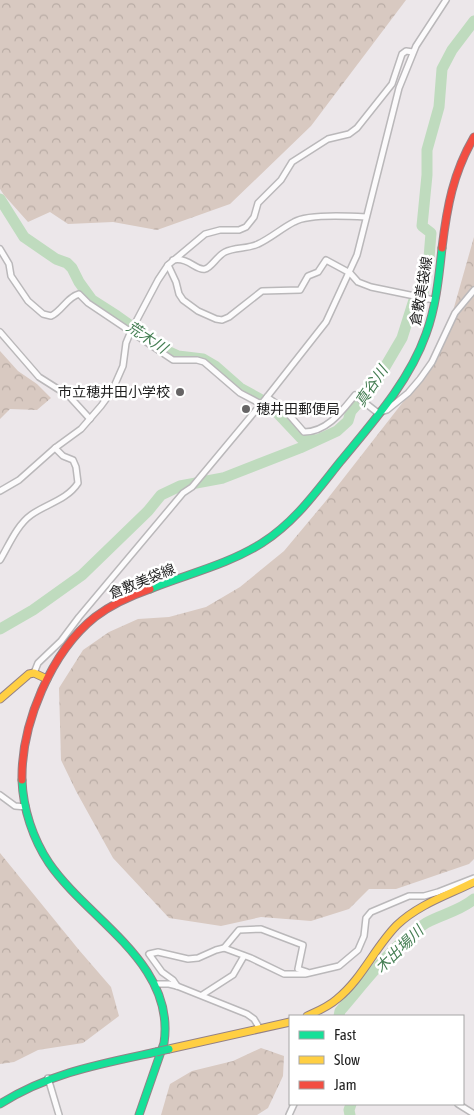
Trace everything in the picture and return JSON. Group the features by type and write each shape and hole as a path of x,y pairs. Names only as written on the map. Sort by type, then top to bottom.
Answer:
{"main road":[{"name":"倉敷美袋線","path":"139,1115 163,1044 165,1031 162,1003 154,984 140,961 70,888 50,863 30,827 22,775 25,743 32,718 47,679 80,629 115,603 237,557 271,536 296,516 375,411 411,367 425,336 451,186 459,165 474,137"},
{"path":"0,699 28,674 34,673 47,679"},
{"path":"309,1015 342,995 378,946 406,917 420,908 474,882"},
{"path":"0,1104 18,1091 48,1078 289,1022"}],"street":[{"path":"34,673 38,664 61,641 79,616 184,493 192,487 264,401 326,322 357,255 399,88 413,52 446,0"},
{"path":"0,491 19,480 81,429 112,391 123,366 126,343 158,280 168,265 205,234 220,230 239,230 246,227 254,217 258,203 280,180 292,162 328,139 349,134 357,128 392,84 402,54 406,51 413,52"},
{"path":"173,260 185,260 204,270 210,267 215,259 225,252 257,245 294,221 330,216 366,217"},
{"path":"0,248 9,264 11,276 28,301 43,314 51,316 58,313 73,296 79,294 88,302 133,328 173,360 197,360 204,362 240,393 284,409 304,432 310,432 327,425 355,395 375,411 387,410 408,393 432,362 455,313 474,290"},
{"path":"168,265 176,282 178,294 183,300 198,311 222,320 229,317 262,291 300,290 308,276 318,272 326,260 350,273 358,282 431,300"},
{"path":"0,332 39,377 69,396 90,420"},
{"path":"0,560 22,523 35,513 73,492 78,483 76,466 73,460 63,456 56,448"},
{"path":"0,795 15,806 26,807"},
{"path":"177,986 173,980 162,972 149,954 158,952 188,959 198,958 224,948 284,974 310,973 339,966 358,950 364,936 366,918 371,912 409,896 424,896 474,878"},
{"path":"224,948 239,930 261,929 302,945 298,969 310,973"},
{"path":"202,995 233,975 244,956"},
{"path":"154,984 177,986 247,1014 254,1019 260,1029"},
{"path":"48,1078 59,1115"},
{"path":"460,1105 474,1114"}],"green space":[{"path":"0,0 406,0 311,126 230,204 157,230 113,222 68,224 50,212 28,222 4,195 0,189"},
{"path":"474,237 474,859 469,864 396,889 369,889 349,909 311,921 261,917 221,926 169,918 113,858 61,760 59,688 83,650 109,632 138,619 169,617 206,607 240,587 284,551 425,377 443,346"},
{"path":"0,351 18,371 37,384 51,398 37,410 10,409 0,419"},
{"path":"0,853 111,987 119,1016 83,1043 38,1050 14,1062 0,1064"},
{"path":"261,1048 284,1056 283,1076 268,1108 257,1115 161,1115 170,1084 192,1071 233,1061"}],"waterway":[{"name":"真谷川","path":"0,629 33,610 82,575 148,511 161,495 180,486 223,478 300,448 337,431 348,421 351,411 375,384 402,338 414,300 423,293 431,233 422,226 427,175 427,150 439,107 442,69 452,50 474,21"},
{"name":"荒木川","path":"0,199 24,237 56,259 67,263 92,300 165,350 178,356 203,359 215,366 240,388 269,404 301,438 316,440"},
{"name":"木出場川","path":"339,1015 340,1011 370,976 402,942 426,923 463,907 474,899"},
{"name":"木出場川","path":"350,1115 351,1105"}],"traffic: fast":[{"path":"150,589 249,551 285,526 313,495 389,401 419,352 426,334 437,291 442,248"},
{"path":"22,780 27,813 43,854 66,884 126,944 143,966 157,989 164,1015 164,1043 139,1115"},
{"path":"156,1052 169,1049"},
{"path":"0,1104 18,1093 56,1077 156,1052"}],"traffic: slow":[{"path":"0,699 29,674 34,673 47,679"},
{"path":"309,1015 323,1009 346,991 397,925 415,911 474,882"},
{"path":"169,1049 289,1022"}],"traffic: jam":[{"path":"442,248 446,218 456,177 474,137"},
{"path":"22,780 23,758 33,713 52,669 65,649 79,632 101,612 135,594 150,589"}],"place":[{"name":"市立穂井田小学校","path":"180,392"},
{"name":"穂井田郵便局","path":"246,409"}]}
